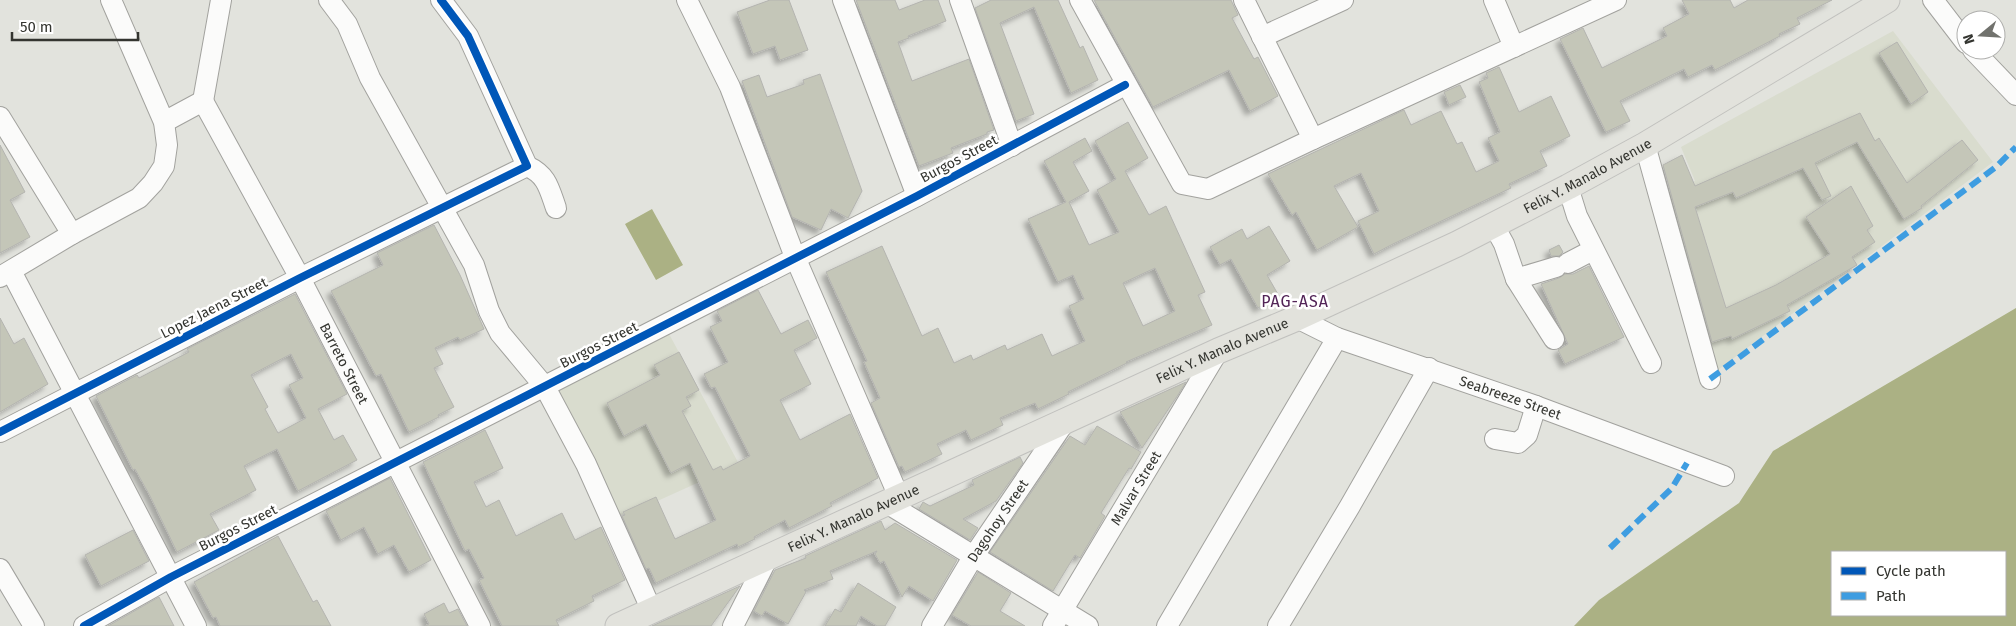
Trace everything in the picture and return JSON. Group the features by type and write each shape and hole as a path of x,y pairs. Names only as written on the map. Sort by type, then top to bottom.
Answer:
{"main road":[{"name":"Felix Y. Manalo Avenue","path":"618,626 1066,420 1218,351 1297,318 1457,244 1645,145 1887,0"}],"street":[{"path":"111,0 164,122 167,145 164,166 153,183 139,198 72,234 6,274 73,393 196,626"},
{"path":"164,122 203,101 221,0"},
{"path":"329,0 347,24 370,78 474,265 489,311 500,333 545,387 586,464 652,611"},
{"path":"441,0 468,36 527,166 537,170 547,182 556,208"},
{"path":"687,0 730,87 892,500 1058,619 1088,626"},
{"path":"843,0 917,196"},
{"path":"960,0 1012,146"},
{"path":"1080,0 1182,184 1208,189 1616,0"},
{"path":"1244,0 1313,139"},
{"path":"1262,37 1343,0"},
{"path":"1494,0 1514,47"},
{"path":"1933,0 1956,30"},
{"path":"1983,60 2016,95"},
{"name":"Burgos Street","path":"84,626 171,577 917,196 1126,85"},
{"name":"Barreto Street","path":"203,101 300,278 480,626"},
{"path":"0,117 72,234"},
{"path":"1645,145 1710,378"},
{"name":"Lopez Jaena Street","path":"0,432 300,278 527,166"},
{"path":"1568,187 1577,216 1593,250 1651,363"},
{"path":"1493,224 1504,244 1516,279 1554,339"},
{"path":"1516,279 1562,265 1593,250"},
{"name":"Seabreeze Street","path":"1297,318 1337,338 1536,406 1724,476"},
{"path":"1167,626 1337,338"},
{"name":"Malvar Street","path":"1058,619 1218,351"},
{"path":"1278,626 1350,506 1429,368"},
{"path":"1495,439 1518,443 1526,435 1536,406"},
{"name":"Dagohoy Street","path":"932,626 973,557 1066,420"},
{"path":"733,626 768,557"},
{"path":"0,569 34,626"}],"shaded area":[{"path":"1893,31 1993,162 1714,373 1663,196 1695,181 1681,147"},
{"path":"652,209 683,265 656,280 625,224"},
{"path":"2016,308 2016,626 1574,626 1599,600 1739,503 1773,451"},
{"path":"668,332 739,464 631,513 619,515 564,407 559,391 564,385"}],"building":[{"path":"770,0 789,0 808,50 780,60 775,46 753,54 737,12"},
{"path":"856,0 895,0 899,10 925,0 938,0 946,21 898,42 912,81 969,59 994,130 951,148 953,153 919,166"},
{"path":"991,0 1058,0 1080,48 1083,46 1098,80 1071,93 1034,7 1000,23 1034,114 1016,121 975,8"},
{"path":"1094,0 1231,0 1238,15 1232,18 1254,59 1258,57 1278,96 1250,111 1229,70 1153,107"},
{"path":"1682,0 1730,0 1734,8 1748,0 1832,0 1797,18 1800,24 1779,34 1780,36 1715,70 1712,65 1688,77 1684,69 1620,101 1630,121 1606,132 1560,39 1583,28 1602,68 1667,36 1663,28 1689,14"},
{"path":"1897,42 1928,92 1911,104 1879,53"},
{"path":"1499,67 1519,112 1551,96 1570,136 1540,151 1547,166 1509,184 1511,188 1374,254 1358,221 1379,211 1361,173 1334,186 1358,227 1317,250 1296,212 1292,215 1268,174 1404,110 1411,125 1441,111 1457,144 1462,142 1476,172 1499,161 1488,138 1500,132 1479,82 1488,78 1486,73"},
{"path":"820,74 862,191 848,218 831,209 821,230 792,217 742,81 759,75 767,97 804,84 803,80"},
{"path":"1460,85 1466,97 1449,105 1444,92"},
{"path":"1860,113 1875,141 1879,138 1907,183 1962,140 1978,160 1921,206 1922,208 1904,219 1857,142 1815,163 1831,196 1822,200 1803,168 1736,198 1733,192 1695,207 1726,308 1776,285 1830,254 1806,217 1851,186 1873,226 1867,230 1875,242 1852,257 1857,265 1787,305 1790,311 1732,339 1731,336 1712,342 1663,165 1682,155 1695,186"},
{"path":"1128,122 1148,158 1125,171 1149,215 1166,206 1205,292 1198,295 1212,325 1126,362 1038,409 1035,403 1000,418 1003,425 971,440 966,430 937,444 942,454 905,472 902,466 899,467 871,403 880,398 864,362 867,361 826,272 882,246 922,336 938,328 954,363 971,355 973,360 1005,345 1007,350 1042,334 1052,356 1085,341 1069,306 1084,299 1073,275 1058,282 1028,219 1066,202 1044,161 1085,138 1092,151 1073,162 1089,191 1069,202 1089,245 1119,232 1097,190 1116,179 1095,141","holes":["1155,268 1175,311 1143,326 1123,283"]},
{"path":"0,145 25,192 10,200 30,237 0,253"},
{"path":"434,225 460,275 484,329 460,340 458,337 435,348 443,364 434,368 454,407 409,432 381,374 376,376 331,291 383,265 377,253"},
{"path":"1269,226 1290,261 1267,275 1279,296 1258,308 1231,259 1220,265 1210,247 1242,229 1247,239"},
{"path":"1559,245 1563,252 1559,256 1551,256 1549,250"},
{"path":"1589,266 1624,337 1565,364 1558,350 1568,344 1541,284 1565,274 1573,274"},
{"path":"758,290 781,334 808,320 817,338 794,350 811,384 780,400 800,440 850,414 878,478 830,503 832,506 789,528 785,520 754,537 755,539 738,547 737,544 656,583 649,568 646,569 622,516 625,515 623,512 656,497 675,539 716,520 690,463 671,473 646,424 624,436 607,403 660,375 654,365 679,352 699,390 686,397 691,406 682,411 713,470 721,466 723,470 750,456 715,387 711,388 704,374 728,362 710,327 722,321 717,311"},
{"path":"295,294 347,394 318,409 334,440 343,435 357,460 298,491 277,449 244,466 256,490 210,514 219,530 177,552 150,496 135,469 133,470 96,396 137,375 139,378 189,352 187,349","holes":["291,354 303,378 289,385 306,418 278,433 265,409 268,407 251,375"]},
{"path":"0,318 14,344 24,338 48,384 0,412"},
{"path":"1186,382 1178,395 1142,448 1120,412"},
{"path":"1097,426 1141,452 1101,513 1105,516 1080,558 1075,555 1053,591 990,552 1070,436 1085,445"},
{"path":"485,430 503,468 474,482 486,507 499,500 516,536 562,513 575,540 601,527 625,580 592,596 594,601 556,620 559,626 502,626 479,580 484,578 469,549 465,551 423,462"},
{"path":"1020,457 1023,463 996,501 963,519 978,528 970,540 919,509 923,502 930,506 974,485 972,480"},
{"path":"390,478 431,560 409,572 394,545 378,554 364,527 341,540 326,511"},
{"path":"881,521 885,530 895,523 957,560 933,601 909,586 902,597 884,561 880,563 875,554 877,551 830,571 833,579 804,590 806,592 788,624 765,611 762,616 754,611 775,570 806,558 805,556"},
{"path":"133,530 149,561 101,586 85,555"},
{"path":"278,536 313,602 317,600 331,626 220,626 216,617 213,618 194,582"},
{"path":"978,572 1011,593 1000,611 1025,626 971,626 952,615"},
{"path":"858,583 896,607 885,626 877,626 861,616 856,626 825,626 835,609 841,612"},
{"path":"740,586 711,626 652,626"},
{"path":"159,597 174,626 108,626"},
{"path":"444,603 449,613 458,609 467,626 425,626 429,624 424,614"}],"marked path":[{"path":"1710,379 1996,167 2016,147"},
{"path":"1610,548 1672,488 1687,463"}],"cycle path":[{"path":"0,432 300,278 527,166 468,36 441,0"},
{"path":"84,626 171,577 917,196 1125,85"}],"district":[{"name":"PAG-ASA","path":"1295,301"}]}
